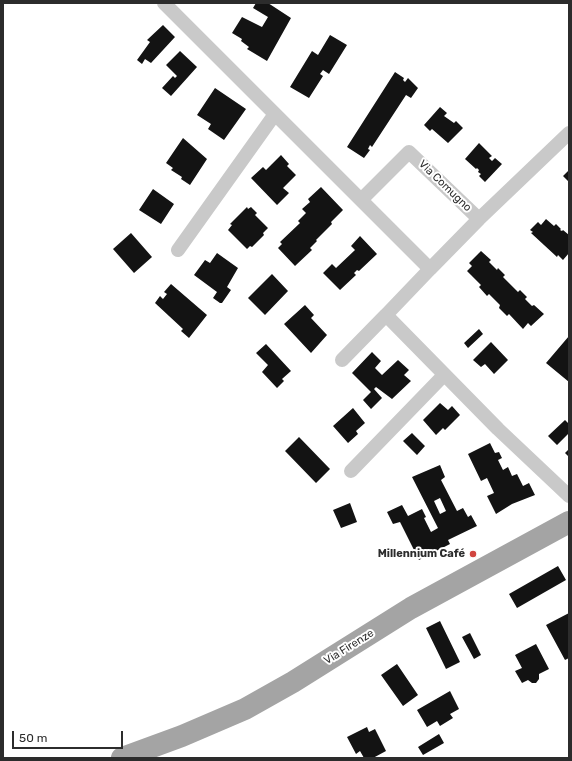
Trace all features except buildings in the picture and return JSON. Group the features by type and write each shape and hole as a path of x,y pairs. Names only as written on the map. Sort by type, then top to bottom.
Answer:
{"main road":[{"name":"Via Firenze","path":"122,758 182,736 245,709 293,682 411,608 569,522"}],"street":[{"path":"164,3 430,269"},
{"path":"178,250 275,114"},
{"path":"479,219 569,133"},
{"name":"Via Comugno","path":"342,360 479,219 409,152 361,200"},
{"path":"386,315 498,429 569,496"},
{"path":"351,471 444,375"}],"place":[{"name":"Millennium Café","path":"473,554"}]}
